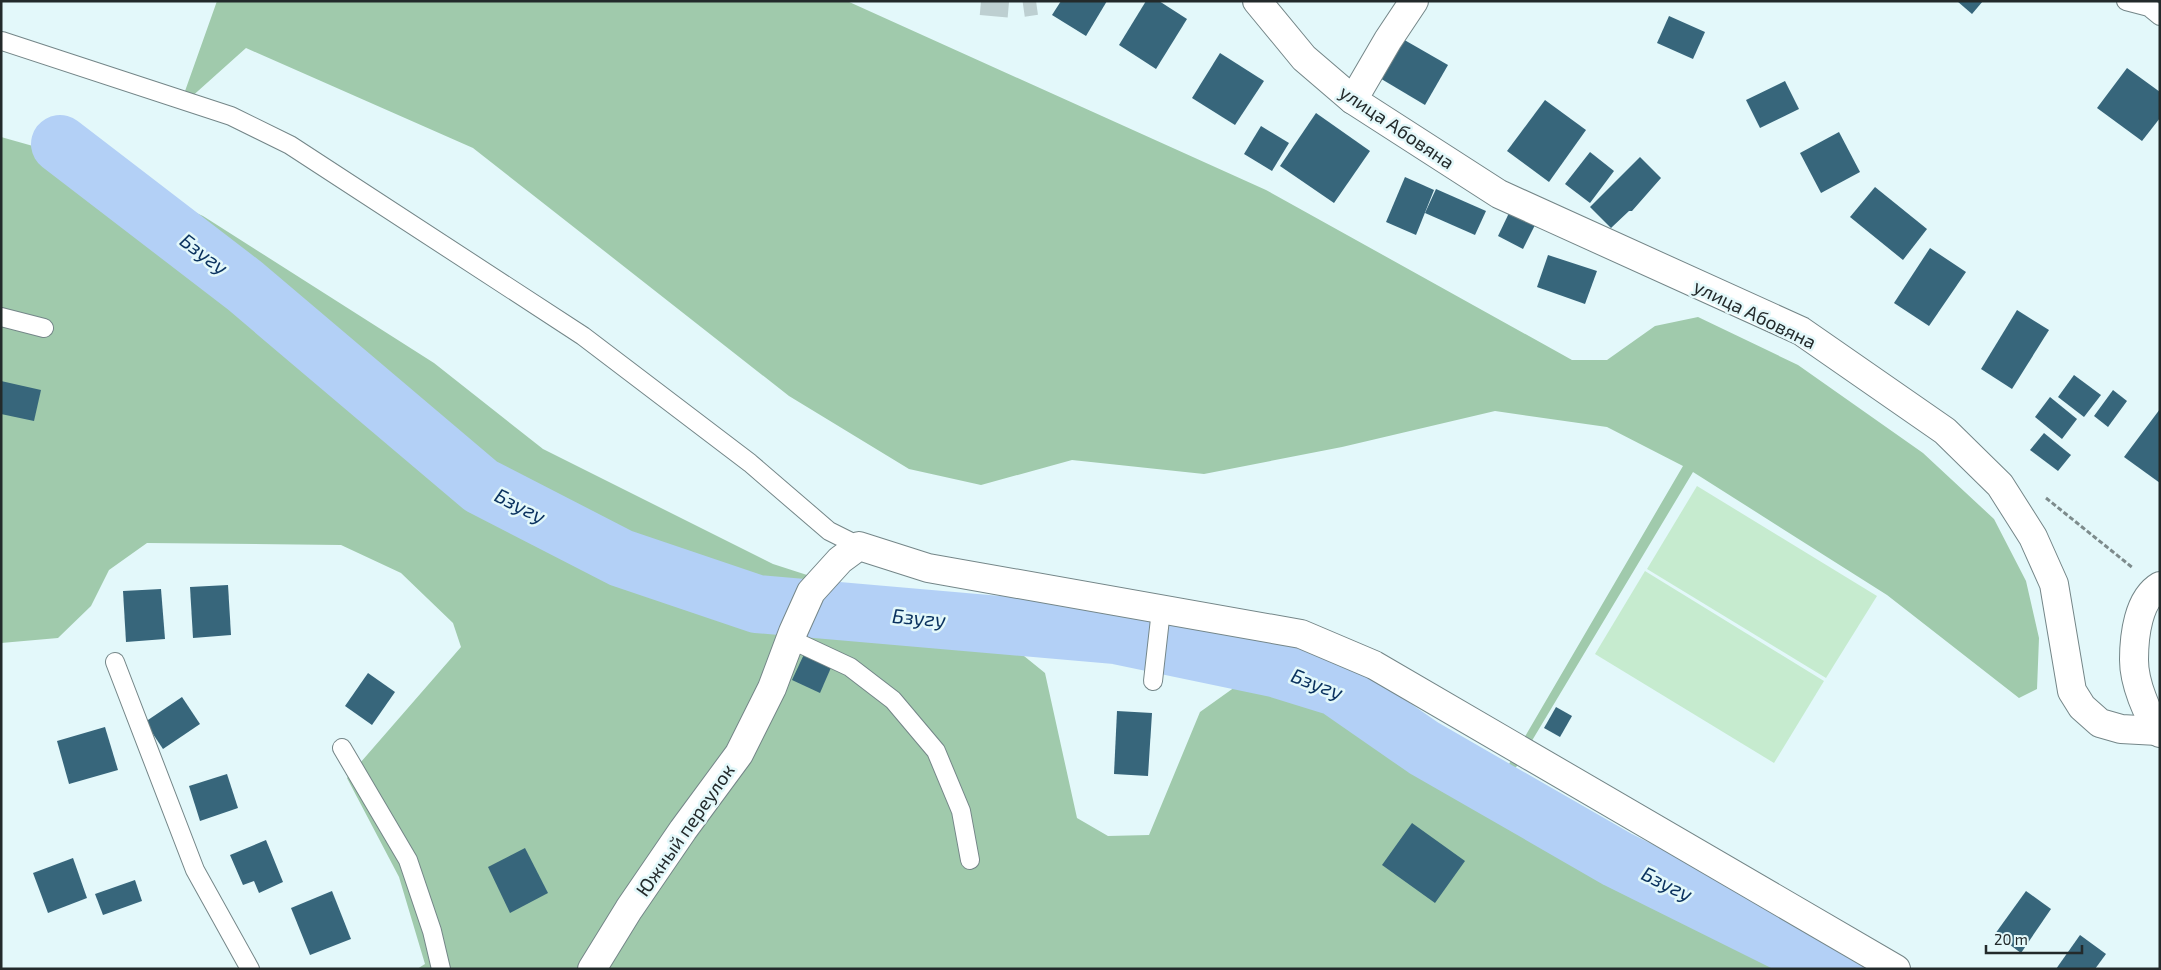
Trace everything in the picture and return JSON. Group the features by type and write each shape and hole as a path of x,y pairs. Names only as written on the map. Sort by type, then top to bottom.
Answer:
{"street":[{"name":"улица Абовяна","path":"1257,1 1304,58 1353,100 1499,194 1801,331 1945,431 2000,485 2033,537 2054,584 2072,691 2082,707 2100,723 2121,729 2159,732 2140,691 2134,661 2137,628 2143,605 2158,586"},
{"path":"1353,100 1388,40 1414,1"},
{"path":"859,546 928,568 1160,617 1301,634 1374,665 1896,969"},
{"name":"Южный переулок","path":"592,969 629,909 683,830 739,754 772,688 791,636 811,592 840,560 859,546"}],"lane":[{"path":"2126,1 2149,7 2160,16"},
{"path":"2,41 231,116 290,145 583,336 750,463 829,531 859,546"},
{"path":"1,317 44,328"},
{"path":"1152,681 1160,617"},
{"path":"791,636 850,667 892,700 936,751 961,811 970,860"},
{"path":"115,662 195,870 250,969"},
{"path":"342,748 408,860 432,931 441,969"}],"path":[{"path":"2045,497 2158,586"}],"green space":[{"path":"217,1 847,1 1266,190 1572,360 1607,360 1655,326 1698,317 1798,365 1923,453 1994,519 2026,581 2039,638 2037,689 2019,698 1887,595 1693,472 1509,779 1715,894 1827,944 1869,969 417,969 425,964 399,877 347,778 461,647 453,623 401,573 341,545 147,543 109,570 91,606 58,638 1,643 1,137 79,159 203,216 434,363 543,449 773,564 1002,638 1045,673 1077,818 1108,836 1149,835 1200,712 1242,682 1315,686 1502,776 1683,466 1607,427 1495,411 1342,447 1204,474 1072,460 981,485 909,469 789,396 473,148 246,48 179,108"},
{"path":"1697,486 1877,596 1826,678 1647,569"},
{"path":"1645,571 1824,681 1774,763 1595,654"}],"building":[{"path":"1061,1 1107,1 1086,36 1052,15"},
{"path":"1146,1 1159,1 1187,19 1156,69 1119,45"},
{"path":"1957,1 1983,1 1972,14"},
{"path":"1669,16 1705,32 1693,59 1657,43"},
{"path":"1401,38 1448,65 1425,105 1378,77"},
{"path":"1220,53 1264,81 1235,125 1192,98"},
{"path":"2127,68 2160,92 2160,118 2142,141 2097,108"},
{"path":"1785,81 1799,109 1760,128 1746,100"},
{"path":"1545,100 1586,130 1549,182 1507,151"},
{"path":"1316,113 1370,151 1334,203 1280,166"},
{"path":"1261,126 1289,143 1272,171 1244,154"},
{"path":"1839,132 1860,172 1821,193 1800,153"},
{"path":"1590,152 1614,171 1590,203 1565,184"},
{"path":"1640,157 1661,178 1632,211 1629,211 1611,228 1590,207"},
{"path":"1405,177 1434,190 1416,235 1386,222"},
{"path":"1875,187 1927,229 1903,260 1850,217"},
{"path":"1436,189 1486,211 1475,235 1425,213"},
{"path":"1509,213 1535,225 1523,249 1498,236"},
{"path":"1930,248 1966,272 1929,326 1894,303"},
{"path":"1548,255 1597,271 1585,304 1537,287"},
{"path":"2017,310 2049,330 2012,389 1981,369"},
{"path":"2074,375 2101,395 2084,417 2058,397"},
{"path":"1,381 41,390 34,421 1,414"},
{"path":"2113,390 2127,401 2108,427 2094,416"},
{"path":"2050,397 2077,419 2062,439 2035,417"},
{"path":"2160,409 2160,483 2124,457"},
{"path":"2044,433 2071,455 2058,471 2030,450"},
{"path":"228,585 231,635 193,638 190,587"},
{"path":"161,589 165,639 126,642 123,591"},
{"path":"806,650 833,663 820,693 792,680"},
{"path":"368,673 395,692 372,725 345,706"},
{"path":"182,697 200,724 163,749 145,722"},
{"path":"1556,707 1572,716 1560,737 1544,728"},
{"path":"1117,711 1152,713 1148,776 1114,774"},
{"path":"105,727 118,770 69,784 57,741"},
{"path":"227,774 238,808 200,821 189,786"},
{"path":"1412,823 1465,861 1435,903 1382,865"},
{"path":"266,840 283,882 259,893 254,881 243,885 230,855"},
{"path":"525,848 548,893 510,913 488,867"},
{"path":"73,858 87,898 48,913 33,873"},
{"path":"135,880 142,901 103,915 95,894"},
{"path":"332,891 351,939 310,955 291,908"},
{"path":"2026,891 2051,909 2021,953 1995,934"},
{"path":"2080,935 2106,954 2095,969 2056,969"}],"waterway":[{"name":"Бзугу","path":"60,144 245,286 481,486 621,558 757,604 1116,635 1278,669 1336,687 1424,748 1617,859 1784,942 1844,969"}],"tunnel":[{"path":"981,1 1015,4 1036,1"}]}
